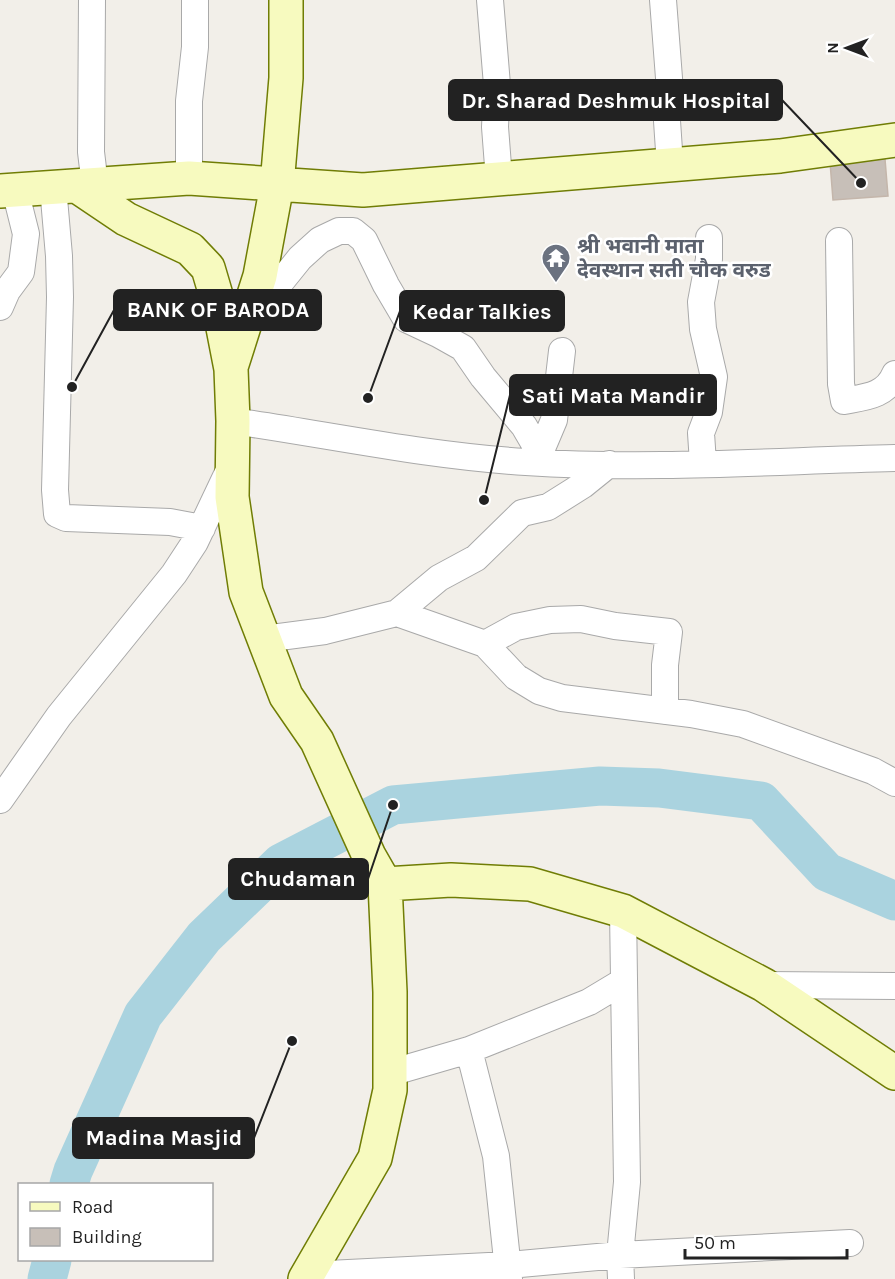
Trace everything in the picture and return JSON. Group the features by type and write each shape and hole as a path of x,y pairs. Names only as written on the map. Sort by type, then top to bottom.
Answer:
{"street":[{"path":"92,0 91,152 75,186 59,256 55,490 57,514 66,518 170,522 202,528"},
{"path":"189,178 189,101 195,47 195,0"},
{"path":"231,369 260,276 277,186 286,78 286,0"},
{"path":"490,0 497,86 495,127 500,179"},
{"path":"663,0 670,91 667,122 670,165"},
{"path":"0,307 6,291 21,272 26,234 7,191 189,178 277,186 363,190 780,156 895,140"},
{"path":"75,186 126,219 190,249 208,268 218,302 231,369 232,497 246,592 286,696 317,741 369,856 385,884 390,992 390,1090 375,1158 307,1277"},
{"path":"244,327 300,258 320,240 339,231 353,231 364,240 406,319 463,348 483,377 524,426 543,458"},
{"path":"703,463 701,433 709,412 714,377 703,329 701,302 709,259 709,238"},
{"path":"839,241 840,384 844,401 877,394 891,385 895,374"},
{"path":"543,458 555,420 562,351"},
{"path":"233,421 374,445 526,462 543,458 609,464 895,458"},
{"path":"0,800 59,716 174,574 202,528 232,462"},
{"path":"264,639 325,631 397,612 439,578 476,558 522,513 548,507 583,485 609,464"},
{"path":"397,612 485,644 516,677 539,691 562,698 743,724 873,771 895,783"},
{"path":"485,644 516,627 550,620 581,619 615,626 669,632 665,665 665,711"},
{"path":"385,884 451,880 530,884 623,910 764,985 895,1073"},
{"path":"620,1267 627,1182 623,910"},
{"path":"390,1072 469,1050 589,1002 624,981"},
{"path":"764,985 895,986"},
{"path":"469,1050 496,1156 509,1272"},
{"path":"307,1277 620,1267 849,1243"}],"building":[{"path":"885,159 888,196 833,200 830,162"}],"waterway":[{"path":"69,1183 143,1015 204,937 281,863 393,805 600,786 659,788 761,801 827,872 895,901"},
{"path":"47,1279 52,1261"}],"place":[{"name":"Dr. Sharad Deshmuk Hospital","path":"861,183"},
{"name":"श्री भवानी माता देवस्थान सती चौक वरुड","path":"556,284"},
{"name":"BANK OF BARODA","path":"72,387"},
{"name":"Kedar Talkies","path":"368,398"},
{"name":"Sati Mata Mandir","path":"484,500"},
{"name":"Chudaman","path":"393,805"},
{"name":"Madina Masjid","path":"292,1041"}]}
